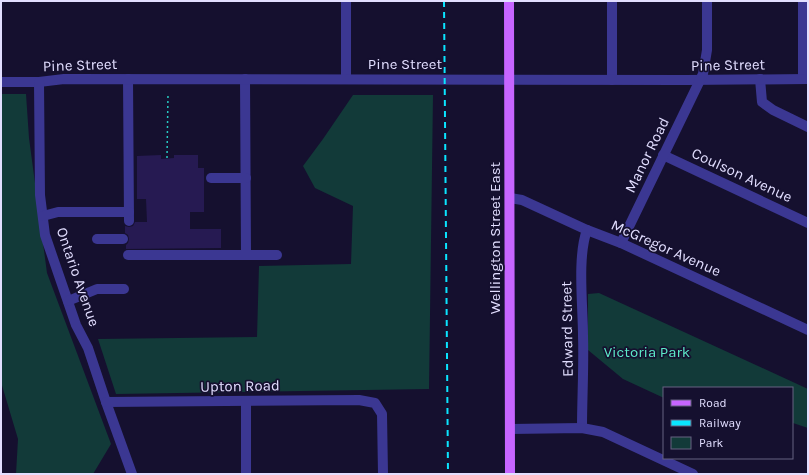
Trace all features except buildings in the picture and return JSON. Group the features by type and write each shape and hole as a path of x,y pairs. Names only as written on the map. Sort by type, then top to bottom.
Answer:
{"main road":[{"name":"Wellington Street East","path":"509,1 510,474"}],"street":[{"path":"346,1 346,79"},
{"path":"612,1 612,80"},
{"name":"Manor Road","path":"621,243 705,68 707,50 707,1"},
{"path":"803,1 806,79"},
{"name":"Pine Street","path":"1,82 39,82 64,79 806,79"},
{"path":"43,216 58,212 129,216 128,79"},
{"path":"245,79 246,255"},
{"path":"760,79 762,102 773,110 808,127"},
{"name":"Ontario Avenue","path":"39,82 40,195 45,235 76,325 88,348 132,474"},
{"name":"Coulson Avenue","path":"663,154 808,223"},
{"path":"211,178 246,178"},
{"name":"McGregor Avenue","path":"510,198 522,200 587,230 621,243 808,330"},
{"name":"Edward Street","path":"582,428 582,275 583,240 587,230"},
{"path":"97,239 123,239"},
{"path":"128,255 278,255"},
{"path":"68,301 97,289 124,289"},
{"name":"Upton Road","path":"106,402 359,400 375,402 382,414 384,474"},
{"path":"246,402 246,474"},
{"path":"510,429 582,428 603,432 693,474"}],"path":[{"path":"167,158 168,94"}],"green space":[{"path":"1,94 26,94 29,138 47,273 111,444 93,474 16,474 18,439 1,382"},
{"path":"353,95 433,95 429,389 116,394 98,339 257,337 259,266 351,264 353,206 315,188 303,166"},
{"name":"Victoria Park","path":"599,293 808,389 808,428 793,423 793,387 663,387 663,398 623,379 588,350 588,294"}],"railway":[{"path":"444,1 448,474"}]}
